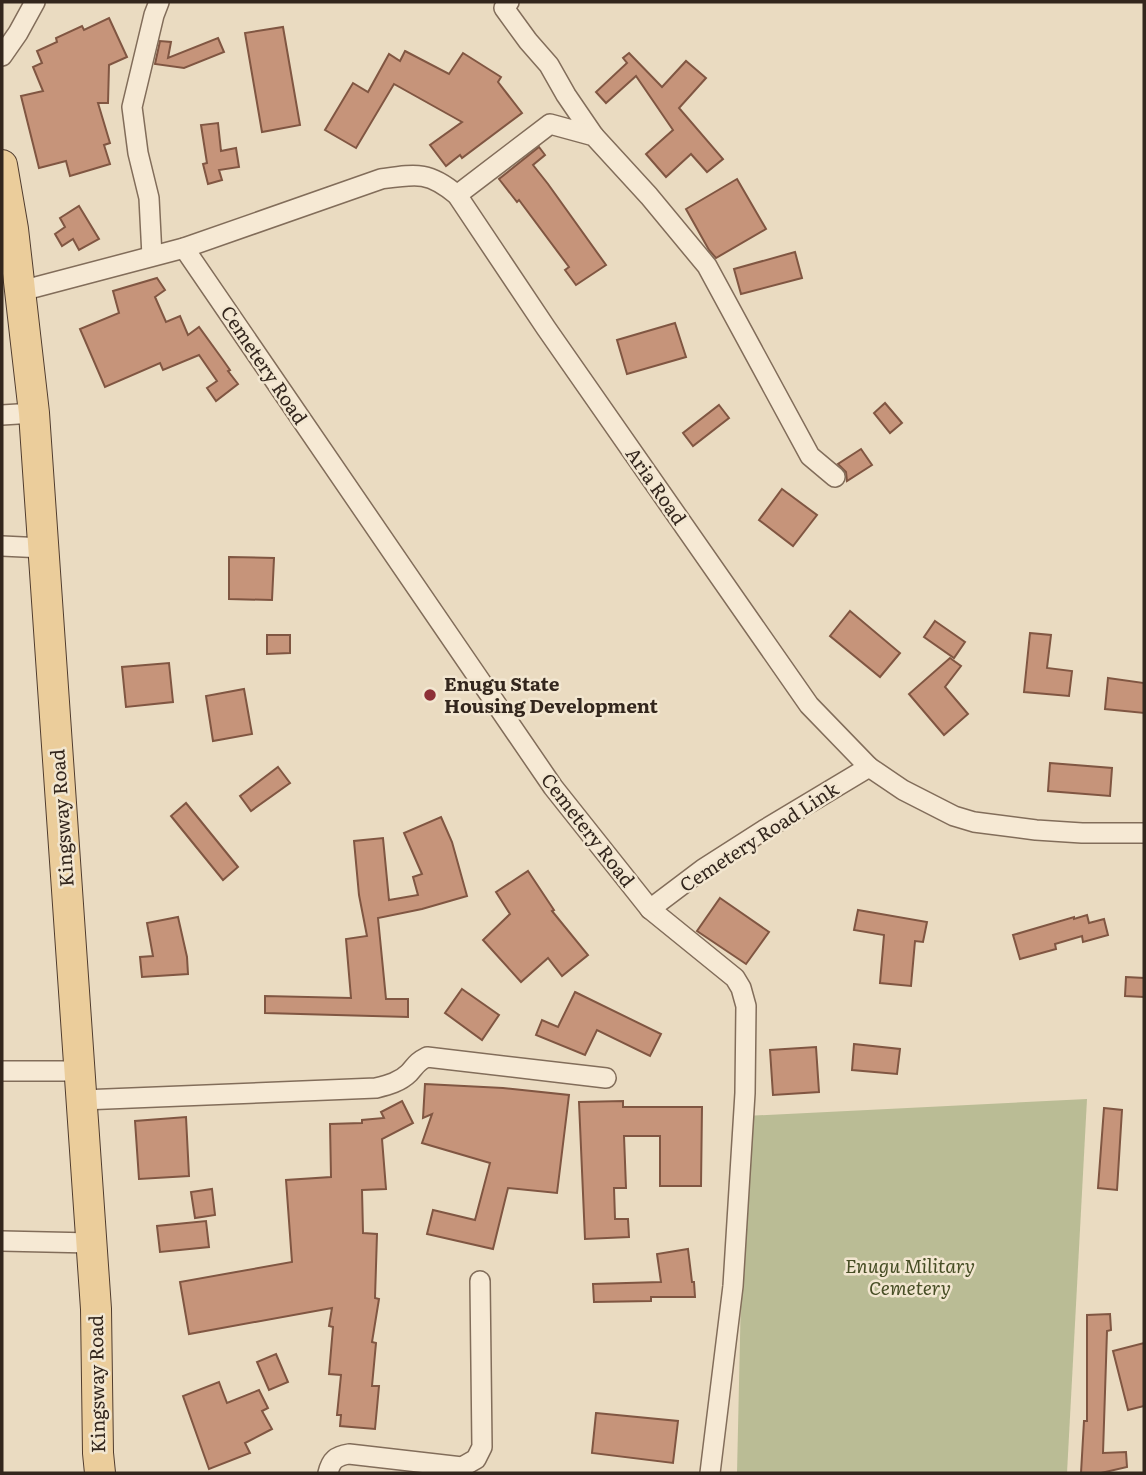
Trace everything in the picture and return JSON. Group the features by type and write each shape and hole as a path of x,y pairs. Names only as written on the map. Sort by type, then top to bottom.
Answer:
{"main road":[{"name":"Kingsway Road","path":"2,165 8,226 21,290 44,548 96,1309 97,1469"}],"street":[{"path":"2,56 35,2"},
{"path":"152,256 149,198 138,153 132,107 159,2"},
{"path":"509,2 503,8 549,65 594,135 707,265 810,456 835,477"},
{"path":"457,195 550,124 594,135"},
{"name":"Aria Road","path":"21,290 184,248 381,179 410,175 429,177 442,182 457,195 809,705 869,767 912,795 954,816 974,822 1082,833 1144,833"},
{"name":"Cemetery Road","path":"184,248 553,787 650,909 735,978 741,988 746,1006 745,1093 733,1286 710,1473"},
{"path":"2,415 34,413"},
{"path":"2,546 44,548"},
{"name":"Cemetery Road Link","path":"650,909 764,830 869,767"},
{"path":"2,1071 81,1085 376,1088 394,1084 408,1075 416,1062 427,1057 606,1078"},
{"path":"2,1241 91,1243"},
{"path":"328,1473 330,1464 337,1456 349,1454 462,1467 477,1459 482,1447 480,1281"}],"green space":[{"name":"Enugu Military Cemetery","path":"1087,1099 1067,1473 737,1473 745,1116"}],"building":[{"path":"109,18 127,57 109,65 108,103 98,103 110,143 104,145 110,164 70,176 66,161 39,168 21,96 43,91 33,67 42,63 37,51 57,42 56,38 82,26 84,30"},
{"path":"283,27 300,125 262,132 245,33"},
{"path":"218,38 224,52 184,68 155,64 160,41 171,42 168,58"},
{"path":"405,51 449,74 463,53 501,77 498,82 522,113 462,158 460,155 446,166 430,145 462,122 394,84 356,148 325,130 353,83 368,92 389,54 400,61"},
{"path":"629,53 662,87 686,61 706,78 679,108 723,159 707,172 691,154 666,177 646,154 673,130 636,76 606,103 596,92 627,63 623,58"},
{"path":"218,123 221,151 236,148 239,167 219,170 222,180 208,184 203,164 207,163 201,125"},
{"path":"539,147 545,155 533,165 606,265 576,285 565,270 569,267 519,200 517,202 499,179"},
{"path":"737,179 766,229 716,258 686,209"},
{"path":"79,206 99,239 79,250 73,239 62,246 55,234 65,227 60,218"},
{"path":"795,252 802,278 741,294 734,269"},
{"path":"157,278 165,290 155,297 166,322 180,316 188,335 199,327 238,384 216,401 207,388 217,381 199,355 163,370 160,363 105,387 80,329 119,313 113,291"},
{"path":"675,323 686,357 627,374 617,340"},
{"path":"885,403 902,423 890,433 874,413"},
{"path":"719,405 729,418 693,446 683,433"},
{"path":"861,449 872,465 847,481 846,472 838,464"},
{"path":"782,489 817,515 793,546 759,520"},
{"path":"229,557 274,558 272,600 229,599"},
{"path":"850,611 900,653 880,677 830,636"},
{"path":"935,621 965,642 954,658 924,637"},
{"path":"1030,633 1051,635 1047,668 1072,671 1069,696 1024,692"},
{"path":"267,635 290,635 290,653 267,654"},
{"path":"950,658 961,666 945,687 968,714 944,735 909,694"},
{"path":"169,663 173,702 126,707 122,667"},
{"path":"1108,678 1144,683 1144,713 1105,709"},
{"path":"244,689 252,734 213,741 206,696"},
{"path":"1050,763 1112,768 1110,796 1048,791"},
{"path":"278,767 290,783 251,811 240,796"},
{"path":"186,803 238,867 223,880 171,816"},
{"path":"441,817 452,842 467,896 378,918 386,999 408,999 408,1017 265,1013 265,996 351,998 346,939 367,936 359,895 354,841 383,838 389,900 418,895 413,877 422,874 404,833"},
{"path":"528,871 554,910 552,911 588,955 562,976 548,958 521,982 483,940 510,914 496,892"},
{"path":"720,898 769,932 746,964 697,931"},
{"path":"858,910 927,922 923,942 915,941 911,986 880,983 884,935 854,930"},
{"path":"1087,915 1089,923 1104,919 1108,935 1083,942 1082,936 1055,944 1056,949 1020,959 1013,935"},
{"path":"178,917 188,974 142,977 140,957 153,956 147,923"},
{"path":"1126,977 1144,978 1144,997 1125,996"},
{"path":"462,989 499,1015 482,1040 445,1013"},
{"path":"575,992 661,1034 650,1056 597,1030 585,1055 536,1035 542,1020 558,1027"},
{"path":"854,1044 900,1049 897,1074 852,1070"},
{"path":"816,1047 819,1092 773,1095 770,1050"},
{"path":"425,1084 569,1095 557,1193 508,1188 493,1249 427,1234 433,1210 475,1220 490,1163 422,1143 432,1114 423,1118"},
{"path":"402,1101 413,1123 382,1139 386,1189 362,1190 363,1233 377,1234 375,1298 379,1299 372,1342 376,1343 372,1386 379,1386 375,1429 340,1426 341,1415 337,1415 341,1375 329,1374 333,1327 329,1326 332,1308 189,1334 180,1282 292,1262 286,1180 331,1177 330,1124 362,1123 362,1120 384,1118 381,1112"},
{"path":"623,1101 623,1107 702,1107 701,1186 660,1186 660,1136 624,1136 626,1188 614,1188 615,1219 628,1219 629,1237 585,1239 579,1102"},
{"path":"1104,1108 1122,1110 1117,1190 1098,1188"},
{"path":"186,1117 189,1176 139,1179 135,1121"},
{"path":"212,1189 215,1215 195,1218 191,1192"},
{"path":"206,1221 209,1247 160,1252 157,1226"},
{"path":"688,1249 695,1297 651,1297 651,1301 594,1302 593,1284 661,1282 657,1254"},
{"path":"1110,1314 1111,1330 1107,1331 1103,1453 1126,1452 1127,1467 1101,1473 1081,1473 1084,1421 1087,1421 1087,1315"},
{"path":"1144,1343 1144,1406 1128,1410 1113,1351"},
{"path":"276,1354 288,1382 269,1390 257,1362"},
{"path":"219,1382 227,1403 259,1390 268,1408 262,1411 272,1429 245,1443 250,1453 209,1469 183,1396"},
{"path":"596,1413 678,1421 673,1463 592,1453"}],"place":[{"name":"Enugu State Housing Development","path":"430,695"}]}
